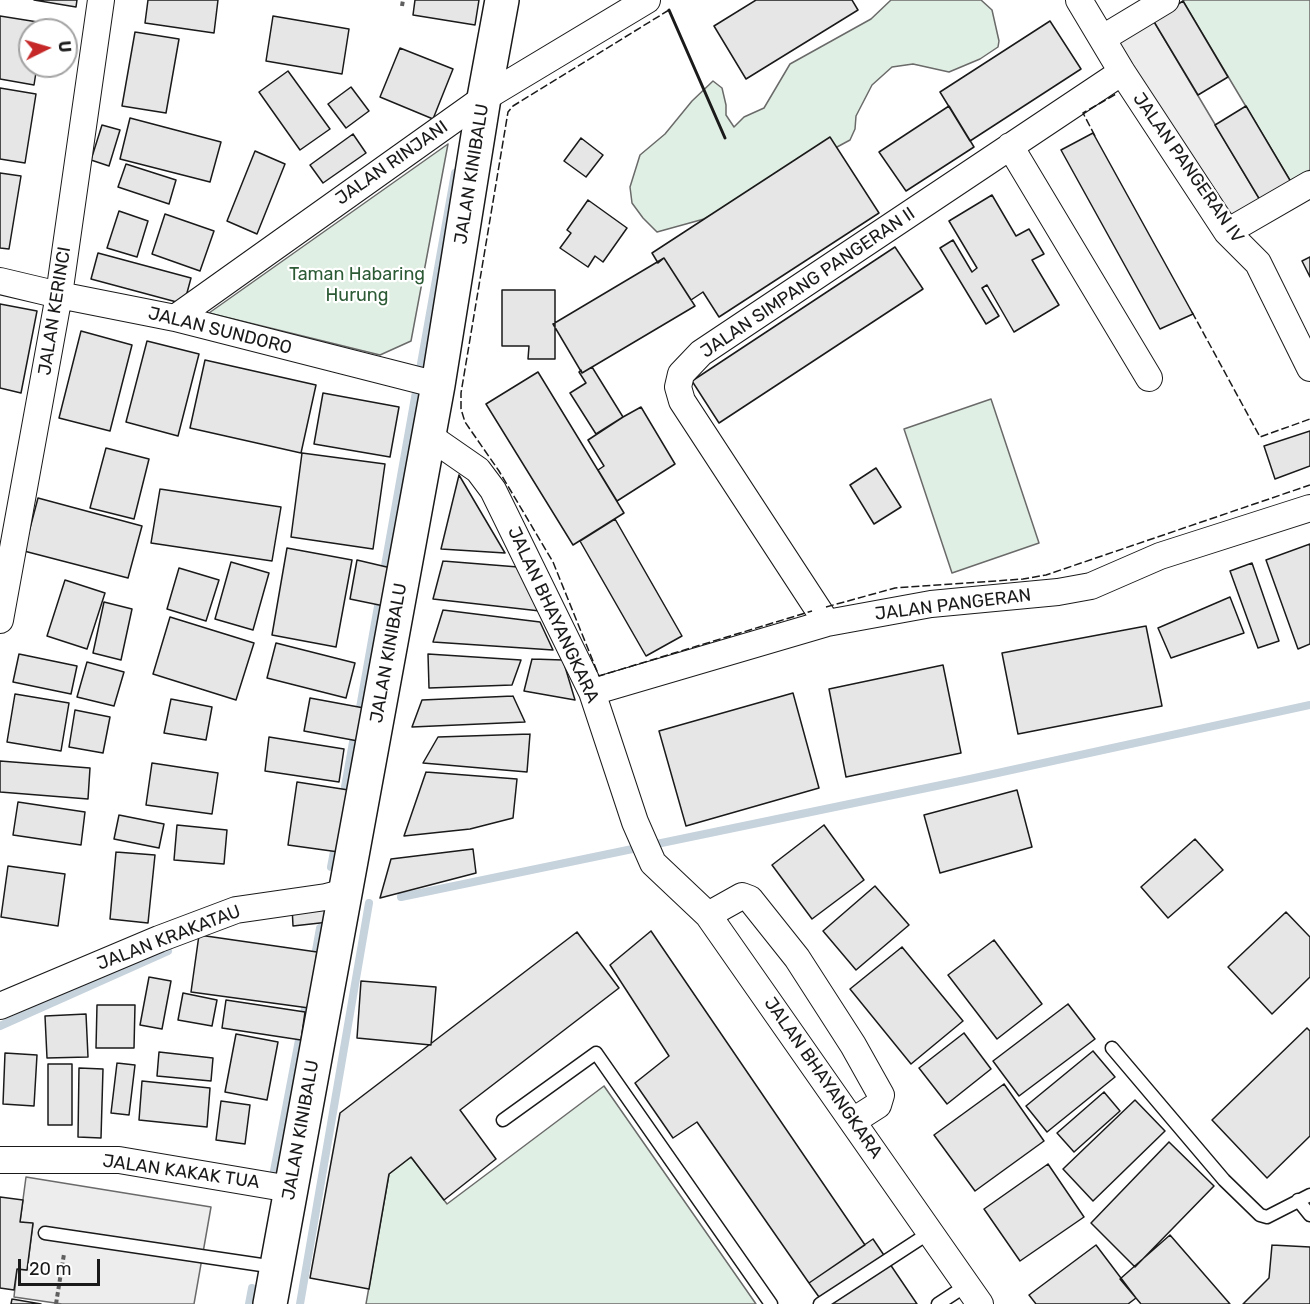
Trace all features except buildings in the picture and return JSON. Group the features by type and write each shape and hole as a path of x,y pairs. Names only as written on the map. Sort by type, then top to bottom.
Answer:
{"street":[{"name":"JALAN KERINCI","path":"0,620 59,295 101,0"},
{"name":"JALAN KINIBALU","path":"272,1304 290,1189 438,385 502,0"},
{"name":"JALAN RINJANI","path":"175,318 484,98 647,0"},
{"name":"JALAN PANGERAN IV","path":"1079,0 1122,72 1227,232 1258,263 1310,368"},
{"path":"1103,38 1166,0"},
{"name":"JALAN SIMPANG PANGERAN II","path":"828,623 682,401 678,387 681,374 701,353 1122,72"},
{"path":"1010,146 1149,378"},
{"path":"1227,232 1310,184"},
{"name":"JALAN SUNDORO","path":"0,281 175,318 438,385"},
{"name":"JALAN BHAYANGKARA","path":"429,436 477,470 493,490 592,692 635,822 653,862 708,915 974,1294"},
{"name":"JALAN PANGERAN","path":"592,692 828,623 931,604 1092,586 1161,556 1310,507"},
{"name":"JALAN KRAKATAU","path":"0,1006 159,939 236,910 326,897 345,892"},
{"path":"708,915 742,896 750,899 797,958 853,1045 881,1095 878,1105 853,1121"},
{"name":"JALAN KAKAK TUA","path":"0,1160 119,1160 290,1189"}],"lane":[{"path":"1112,1048 1224,1180 1260,1215 1268,1217 1310,1195"},
{"path":"503,1120 596,1053 771,1304"},
{"path":"1298,1200 1310,1215"},
{"path":"45,1233 276,1267"},
{"path":"820,1304 930,1233"},
{"path":"938,1304 974,1294"}],"path":[{"path":"402,6 403,0"},
{"path":"56,1304 68,1236"}],"green space":[{"path":"891,0 981,0 992,10 999,41 998,47 980,59 949,72 913,64 892,67 872,85 856,116 855,129 850,140 704,219 657,232 643,218 632,203 630,187 640,155 665,134 692,101 713,81 722,88 726,115 734,127 744,117 764,108 790,64 871,19"},
{"path":"1310,0 1310,170 1291,182 1183,1"},
{"name":"Taman Habaring Hurung","path":"448,144 411,341 380,355 209,313"},
{"path":"991,399 1039,543 952,573 904,429"},
{"path":"604,1086 756,1304 366,1304 389,1174 411,1157 447,1204"}],"shaded area":[{"path":"1153,20 1260,200 1227,232 1103,38"},
{"path":"26,1177 211,1207 194,1304 62,1304 14,1297 17,1269 27,1270 33,1224 20,1222"}],"waterway":[{"path":"383,577 455,173"},
{"path":"358,719 380,595"},
{"path":"401,897 970,779 1310,705"},
{"path":"343,798 355,731"},
{"path":"331,867 336,841"},
{"path":"300,1304 369,903"},
{"path":"314,962 320,928"},
{"path":"0,1026 168,951"},
{"path":"274,1171 307,998"},
{"path":"249,1304 252,1288"}],"fence":[{"path":"669,10 513,106 508,112 461,393 461,409 465,422 499,471 553,562 599,676 812,611"},
{"path":"1095,136 1083,113 1116,94"},
{"path":"1192,312 1260,437 1310,419"},
{"path":"826,607 895,588 1023,579 1046,575 1310,485"}],"wall":[{"path":"669,10 725,138"}]}
